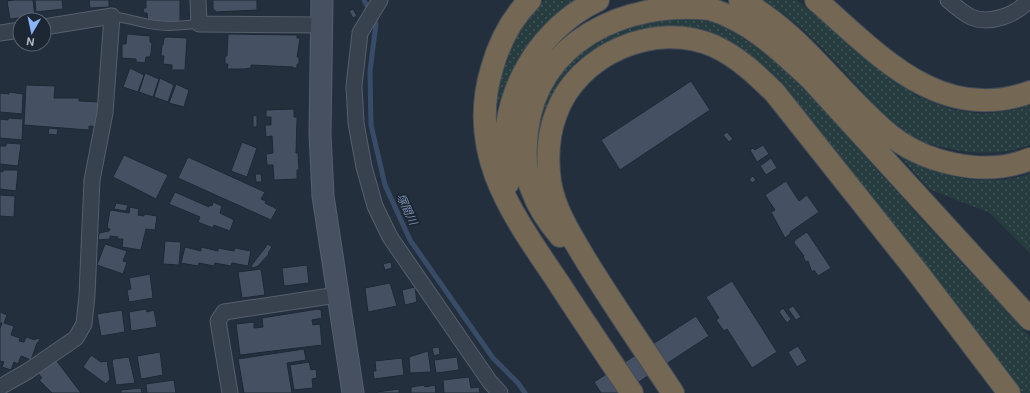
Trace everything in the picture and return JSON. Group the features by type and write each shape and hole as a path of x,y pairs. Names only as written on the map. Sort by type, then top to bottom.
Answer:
{"highway":[{"path":"530,0 508,28 496,54 489,78 485,103 487,150 495,177 520,227 632,393"},
{"path":"520,227 511,199 504,155 506,131 511,104 519,80 547,38 565,20 598,0"},
{"path":"740,0 762,12 785,30 886,132 907,146 929,157 953,164 976,167 1001,166 1030,159"},
{"path":"816,0 888,62 930,89 948,96 967,100 1008,99 1030,92"},
{"path":"599,281 554,228 540,208 531,190 526,168 526,143 529,115 537,90 550,65 570,42 590,27 614,14 637,8 663,3 690,5 711,9 734,19 761,35 783,53 811,79 1030,319"},
{"path":"673,393 599,281 564,222 551,184 548,163 550,137 556,113 568,91 582,74 618,48 662,36 687,38 713,45 734,57 755,73 776,93 918,273 1009,393"}],"street":[{"path":"198,0 199,24 322,25"},
{"path":"322,0 320,134 323,196 337,296 353,393"},
{"path":"948,0 971,17 988,20 1023,7 1028,0"},
{"path":"379,2 360,33 354,86 356,116 364,167 375,206 390,237 490,382 500,393"},
{"path":"0,388 76,338 84,324 87,295 92,180 105,114 112,16 52,26"},
{"path":"0,33 12,31"},
{"path":"230,393 218,321 224,312 337,296"}],"lane":[{"path":"112,16 132,18 149,24 163,26 199,24"}],"green space":[{"path":"544,0 576,0 559,12 539,34 504,102 496,103 506,54 515,37"},
{"path":"763,0 797,0 891,78 919,97 950,109 982,114 1013,110 1030,104 1030,145 1006,151 989,153 972,152 933,145 907,134 885,117 803,29"},
{"path":"693,18 722,25 755,46 796,79 913,210 1030,337 1030,393 1022,393 788,90 767,68 739,49 626,35 600,46 577,61 561,80 550,101 543,123 539,166 536,169 534,146 543,96 572,55 624,22"},
{"path":"900,156 931,170 964,178 997,180 1030,174 1030,253 990,213 929,189"}],"building":[{"path":"33,0 34,12 12,12 12,19 10,19 7,1"},
{"path":"35,0 62,0 63,9 36,12"},
{"path":"89,0 109,0 109,7 90,8"},
{"path":"146,0 180,0 180,25 148,23 147,13 144,13 143,8 146,8"},
{"path":"213,0 257,0 257,10 215,12 215,10 213,10"},
{"path":"353,9 357,16 353,18 349,11"},
{"path":"127,34 150,36 150,42 152,43 151,53 150,57 146,57 145,63 136,62 136,59 122,58 122,44 126,44"},
{"path":"228,34 297,35 297,38 300,38 297,57 299,57 299,64 297,64 297,68 251,65 251,68 227,69 228,64 225,64 225,56 227,56"},
{"path":"164,38 187,38 185,70 172,70 172,65 163,64 164,56 161,56 162,45"},
{"path":"130,68 144,75 138,92 123,87"},
{"path":"145,73 159,79 153,97 139,92"},
{"path":"160,78 174,85 168,102 154,97"},
{"path":"691,81 710,110 620,170 601,140"},
{"path":"176,84 189,90 184,107 169,103"},
{"path":"26,85 55,86 54,98 79,98 79,101 99,102 98,127 89,126 89,130 24,125"},
{"path":"9,92 23,94 22,114 0,112 0,93 9,94"},
{"path":"294,109 294,117 297,117 296,153 298,153 299,170 297,170 297,179 274,180 273,165 267,165 266,154 273,153 272,136 266,137 265,125 271,125 271,117 266,117 266,110"},
{"path":"253,115 257,116 257,127 253,127"},
{"path":"8,118 23,119 22,140 0,138 0,119 8,120"},
{"path":"49,128 58,129 57,135 48,134"},
{"path":"727,132 733,139 729,142 723,135"},
{"path":"242,142 257,148 247,177 231,171"},
{"path":"6,143 21,144 18,166 0,164 0,146 6,146"},
{"path":"763,145 769,154 757,162 750,150 753,148 755,150"},
{"path":"124,155 168,175 156,199 113,177"},
{"path":"188,157 265,192 261,199 266,201 265,203 277,209 271,220 178,178"},
{"path":"771,158 777,168 766,175 760,166"},
{"path":"3,170 18,170 16,191 0,189 0,171 3,172"},
{"path":"255,174 261,174 262,182 256,182"},
{"path":"753,176 756,180 752,183 749,179"},
{"path":"786,181 799,201 807,195 819,212 790,232 791,233 785,238 771,212 775,210 765,195"},
{"path":"175,192 209,207 209,205 212,206 213,202 222,206 220,213 234,220 230,231 214,225 213,228 198,222 200,217 169,204"},
{"path":"0,195 15,196 14,217 0,216"},
{"path":"116,203 128,205 126,211 114,209"},
{"path":"130,207 139,209 138,215 144,216 144,214 157,216 155,230 146,229 141,250 122,247 123,239 117,239 118,237 110,236 110,239 98,240 99,233 109,231 110,229 107,228 110,210 129,213"},
{"path":"807,232 831,268 818,276 814,270 812,272 808,261 806,262 803,257 804,256 794,243 795,240"},
{"path":"165,241 181,242 179,265 163,264"},
{"path":"105,244 127,251 123,261 127,262 123,274 97,265"},
{"path":"268,244 272,247 268,253 269,254 258,266 253,268 251,266"},
{"path":"185,247 201,251 201,247 218,251 218,248 234,251 235,248 251,251 248,266 232,263 231,266 215,263 214,266 199,263 198,266 181,263"},
{"path":"391,262 392,268 385,270 383,264"},
{"path":"307,265 309,283 284,286 282,268"},
{"path":"261,269 265,295 242,298 238,272"},
{"path":"150,274 153,298 129,302 127,290 131,289 129,278"},
{"path":"732,281 777,352 752,368 727,329 724,331 716,320 719,318 706,297"},
{"path":"390,283 397,306 368,312 365,288"},
{"path":"415,287 417,302 405,305 402,290"},
{"path":"793,306 801,317 796,320 788,309"},
{"path":"783,308 791,319 787,323 779,312"},
{"path":"146,309 147,312 154,310 157,327 131,331 129,312"},
{"path":"318,309 321,310 322,318 312,320 313,325 320,324 322,345 240,355 236,324 254,322 254,328 263,327 262,318"},
{"path":"122,310 125,332 101,336 97,314"},
{"path":"0,312 7,315 4,323 14,326 11,335 20,338 19,341 24,342 26,337 35,340 36,338 40,339 31,360 21,356 18,364 14,362 11,370 2,367 4,362 0,361 0,328 2,323 0,323"},
{"path":"696,316 709,336 622,393 601,393 594,382"},
{"path":"798,346 807,361 797,367 788,352"},
{"path":"439,347 440,354 434,356 432,348"},
{"path":"304,349 306,360 287,363 292,393 244,393 238,359"},
{"path":"428,351 431,372 410,373 409,357"},
{"path":"160,352 163,375 141,379 137,356"},
{"path":"91,355 101,362 107,361 110,379 106,384 83,367"},
{"path":"129,357 135,383 116,385 112,361 114,359"},
{"path":"457,357 459,370 436,373 434,360"},
{"path":"402,358 404,375 374,379 373,371 376,371 375,361"},
{"path":"56,360 81,393 52,393 39,380 42,378 38,373"},
{"path":"309,362 311,370 316,369 317,378 312,379 313,388 294,390 290,365"},
{"path":"469,377 471,388 479,387 480,393 444,393 443,380"},
{"path":"174,380 176,393 147,393 146,384"},
{"path":"424,385 425,387 435,385 436,393 411,393 411,387"},
{"path":"141,388 142,393 121,393 121,390"},
{"path":"399,389 399,393 377,393 377,392"}],"waterway":[{"name":"塚間川","path":"364,0 376,24 370,71 371,125 385,185 410,240 493,358 518,383 525,393"}]}
